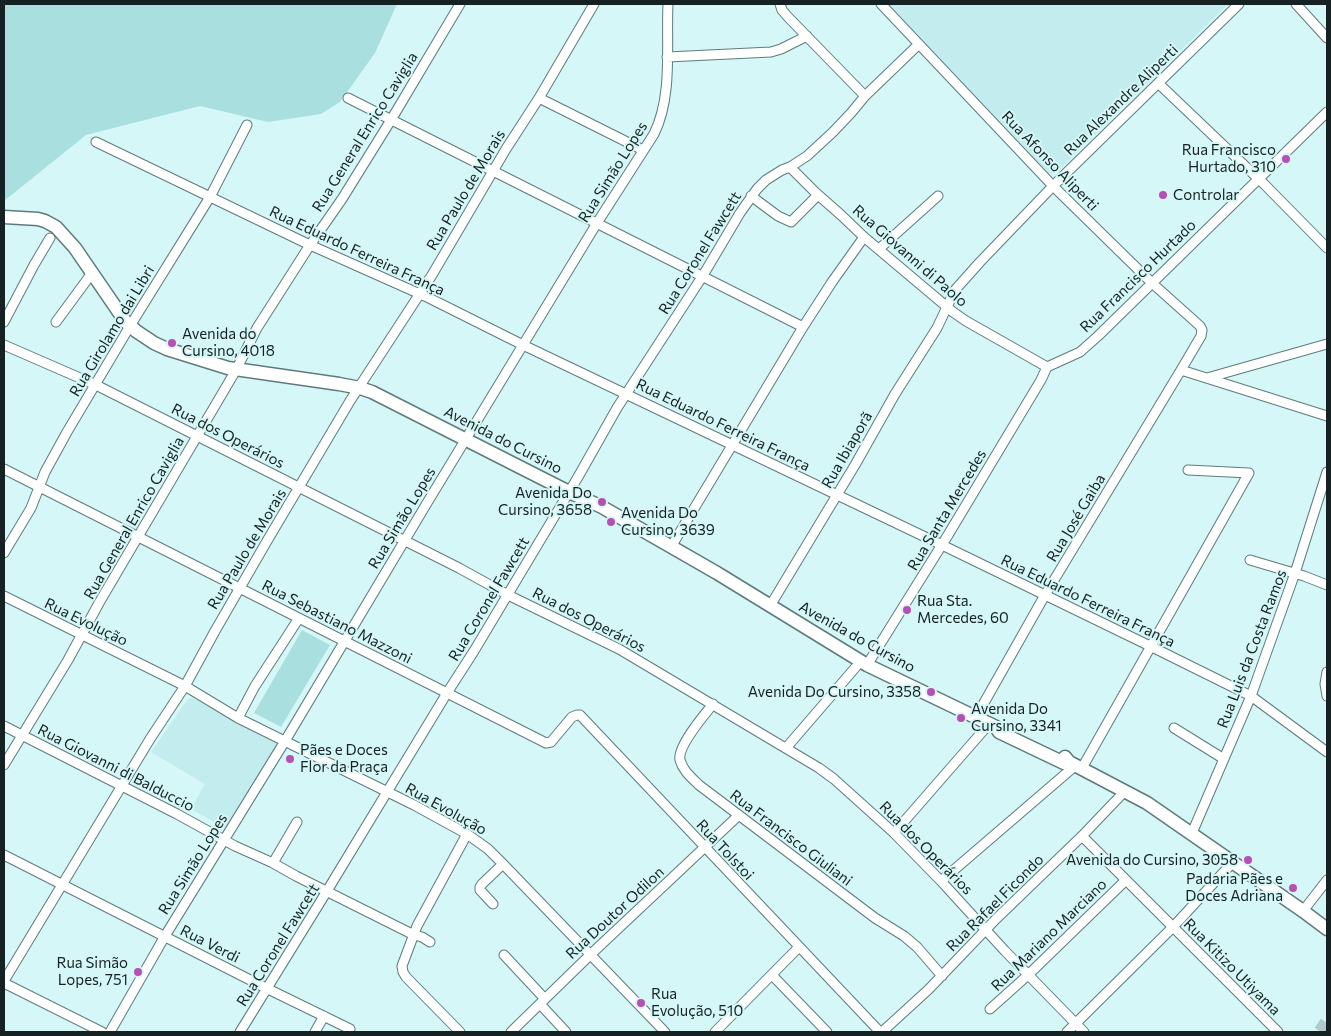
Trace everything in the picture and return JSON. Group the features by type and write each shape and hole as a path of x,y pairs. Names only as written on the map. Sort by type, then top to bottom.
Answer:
{"main road":[{"name":"Avenida do Cursino","path":"4,217 38,219 56,227 75,248 130,326 154,343 236,370 360,388 405,408 465,440 602,507 717,572 864,663 993,725 999,732 1064,763 1076,765 1126,791 1192,833 1327,929"}],"street":[{"name":"Rua General Enrico Caviglia","path":"4,764 82,635 236,370 258,328 392,120 460,4"},
{"name":"Rua Paulo de Morais","path":"4,982 150,739 185,686 239,588 350,401 419,294 594,4"},
{"name":"Rua Simão Lopes","path":"110,1032 165,936 285,741 404,540 597,223 657,129 666,94 668,4"},
{"path":"780,4 788,17 865,96"},
{"name":"Rua Afonso Aliperti","path":"881,4 1053,186 1152,283 1200,326 1202,333"},
{"name":"Rua Alexandre Aliperti","path":"947,307 950,298 960,283 1053,186 1239,4"},
{"path":"1296,4 1327,38"},
{"path":"667,57 771,52 782,49 807,36"},
{"name":"Rua Coronel Fawcett","path":"240,1032 508,595 626,394 702,277 751,196 766,180 807,156 852,113 865,96 920,44"},
{"path":"1158,83 1327,248"},
{"path":"348,98 803,327"},
{"path":"539,98 643,150"},
{"name":"Rua Francisco Hurtado","path":"1047,367 1080,352 1327,112"},
{"name":"Rua Girolamo dai Libri","path":"4,553 32,508 39,486 67,432 210,197 247,125"},
{"name":"Rua Eduardo Ferreira França","path":"96,142 310,245 419,294 942,545 1251,696 1327,752"},
{"name":"Rua Giovanni di Paolo","path":"790,167 864,237 947,307 966,321 1047,367"},
{"path":"751,196 778,216 791,222 818,195"},
{"path":"879,249 938,196"},
{"path":"672,547 803,327 864,237"},
{"path":"4,322 50,238"},
{"path":"56,322 92,273"},
{"name":"Rua Ibiaporã","path":"770,606 895,394 937,328 947,307"},
{"name":"Rua José Gaiba","path":"976,717 1045,595 1202,333"},
{"path":"1206,378 1327,344"},
{"name":"Rua dos Operários","path":"4,345 96,385 459,568 508,595 619,649 819,768 834,779 894,833 1084,1032"},
{"name":"Rua Santa Mercedes","path":"786,748 864,663 942,545 1047,367"},
{"path":"1181,370 1327,416"},
{"name":"Rua Sebastiano Mazzoni","path":"4,469 546,743 551,742"},
{"path":"941,881 1076,765 1150,646 1250,473 1188,470"},
{"name":"Rua Luis da Costa Ramos","path":"1192,833 1251,696 1295,573 1327,472"},
{"path":"1250,560 1295,573 1327,585"},
{"name":"Rua Evolução","path":"4,596 185,686 238,718 467,834 488,849 665,1032"},
{"path":"238,718 259,679 299,618"},
{"path":"1327,672 1325,684 1327,696"},
{"name":"Rua Francisco Giuliani","path":"713,704 680,751 679,758 686,772 699,785 874,918 904,936 917,947 942,976"},
{"name":"Rua Tolstoi","path":"551,742 572,717 577,714 580,715 704,848 881,1032"},
{"path":"894,833 993,725"},
{"name":"Rua Giovanni di Balduccio","path":"4,726 224,840 430,942"},
{"path":"1174,728 1224,759"},
{"name":"Rua Rafael Ficondo","path":"881,1032 942,976 1126,791"},
{"name":"Rua Doutor Odilon","path":"510,1032 739,815"},
{"path":"273,863 297,822"},
{"path":"460,1032 406,976 402,966 414,935 432,898 467,834"},
{"name":"Rua Kitizo Utiyama","path":"1082,836 1278,1032"},
{"name":"Rua Verdi","path":"4,855 350,1029"},
{"path":"1067,1032 1174,927 1233,862"},
{"path":"493,904 480,890 480,887 503,864"},
{"name":"Rua Mariano Marciano","path":"990,1009 1126,880"},
{"path":"1302,910 1327,880"},
{"path":"715,1032 799,947"},
{"path":"504,955 543,1001 566,1032"},
{"path":"772,975 827,1032"},
{"path":"4,982 102,1032"},
{"path":"315,1032 324,1016"}],"shaded area":[{"path":"4,4 397,4 375,53 340,102 321,114 268,122 200,106 86,135 4,201"},
{"path":"889,4 1228,4 1053,174 1049,173"},
{"path":"302,630 330,645 281,727 254,713"},
{"path":"192,698 278,743 225,828 191,809 205,784 151,752 188,699"}],"tunnel":[{"path":"1321,1032 1327,1023"}],"place":[{"name":"Rua Francisco Hurtado, 310","path":"1286,159"},
{"name":"Controlar","path":"1163,195"},
{"name":"Avenida do Cursino, 4018","path":"172,343"},
{"name":"Avenida Do Cursino, 3658","path":"602,502"},
{"name":"Avenida Do Cursino, 3639","path":"611,522"},
{"name":"Rua Sta. Mercedes, 60","path":"907,610"},
{"name":"Avenida Do Cursino, 3358","path":"931,692"},
{"name":"Avenida Do Cursino, 3341","path":"961,718"},
{"name":"Pães e Doces Flor da Praça","path":"290,759"},
{"name":"Avenida do Cursino, 3058","path":"1248,860"},
{"name":"Padaria Pães e Doces Adriana","path":"1293,888"},
{"name":"Rua Simão Lopes, 751","path":"138,972"},
{"name":"Rua Evolução, 510","path":"641,1003"}]}
